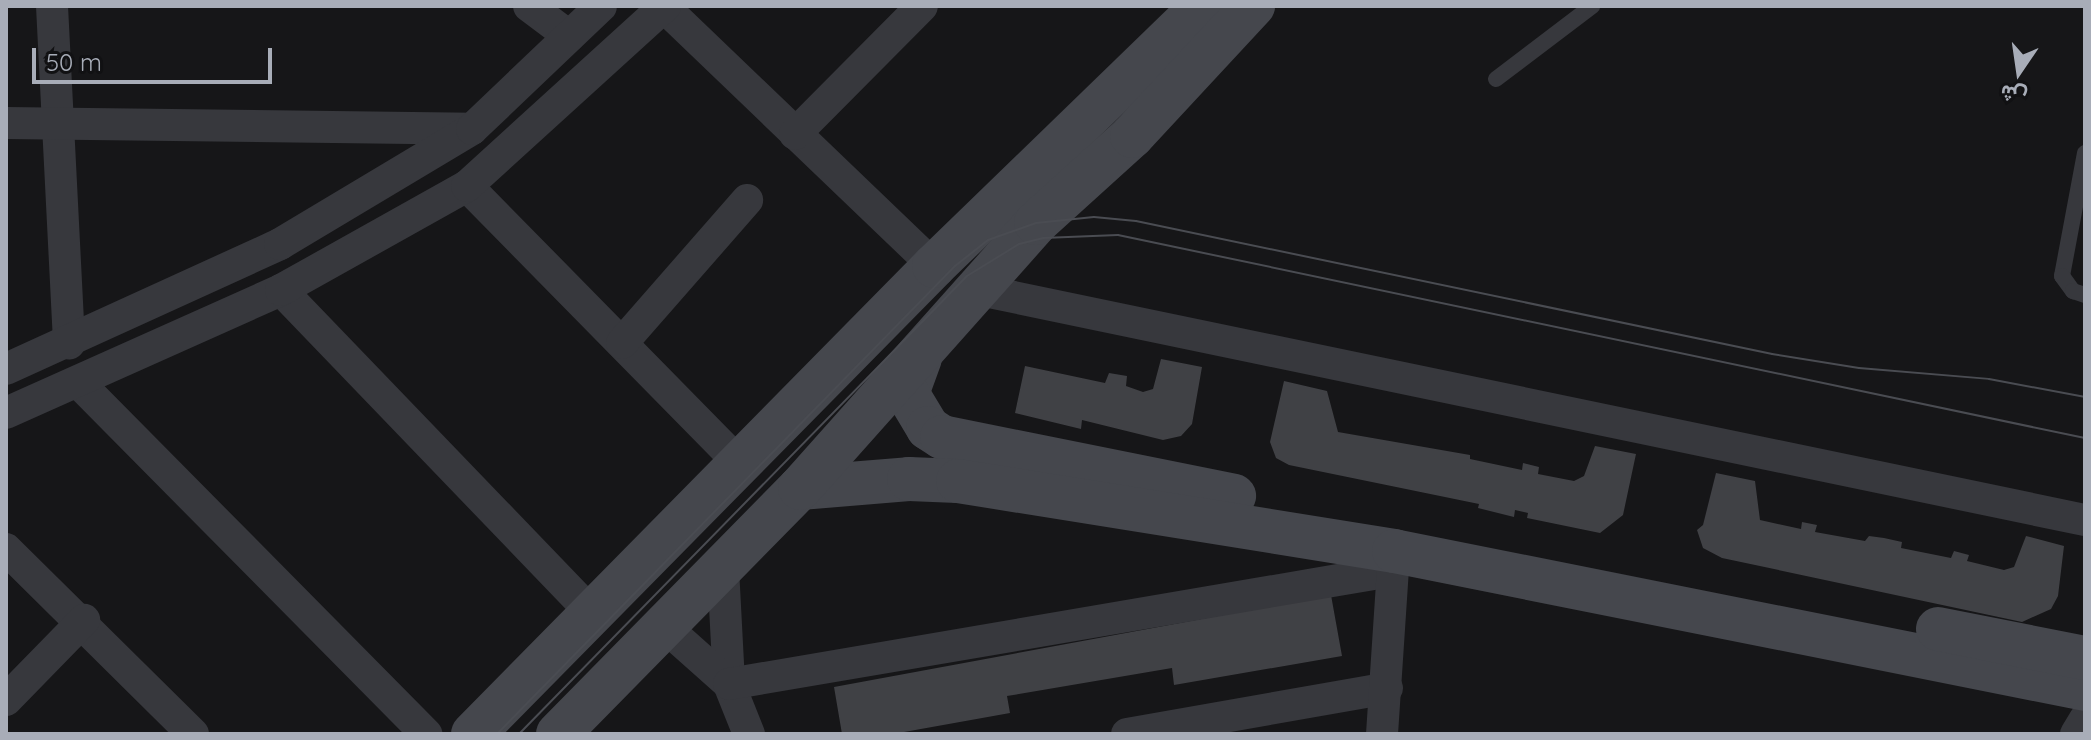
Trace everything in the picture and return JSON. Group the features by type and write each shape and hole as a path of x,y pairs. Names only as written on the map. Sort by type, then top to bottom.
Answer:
{"street":[{"path":"52,6 69,344"},
{"path":"529,6 569,36"},
{"path":"6,369 69,344 280,244 472,129 601,6"},
{"path":"795,134 922,6"},
{"path":"473,734 934,266 1202,6"},
{"path":"558,734 800,488 920,358 975,289 1036,223 1132,136 1253,6"},
{"path":"6,413 79,383 281,290 467,186 664,7 934,266"},
{"path":"6,123 472,129"},
{"path":"467,186 741,465"},
{"path":"622,343 747,200"},
{"path":"975,289 2085,520"},
{"path":"281,290 592,613"},
{"path":"920,358 907,393 928,428 959,443 2085,658"},
{"path":"79,383 426,734"},
{"path":"800,488 934,479 2085,689"},
{"path":"6,549 84,620 193,734"},
{"path":"729,684 1392,561"},
{"path":"1382,734 1392,561"},
{"path":"723,568 729,684 749,734"},
{"path":"6,700 84,620"},
{"path":"664,626 729,684"},
{"path":"1127,734 1387,688"},
{"path":"2076,734 2085,719"}],"lane":[{"path":"1496,79 1592,6"},
{"path":"2085,153 2062,276 2073,291 2085,295"}],"building":[{"path":"1161,359 1202,367 1192,424 1181,436 1163,440 1082,420 1081,429 1015,413 1025,366 1105,383 1109,373 1127,376 1126,386 1143,392 1153,389"},
{"path":"1284,381 1327,391 1338,432 1470,455 1470,459 1522,470 1523,463 1539,467 1538,474 1574,481 1584,476 1595,446 1636,454 1623,515 1600,533 1527,518 1528,513 1515,510 1514,517 1478,508 1479,504 1289,465 1276,458 1270,442"},
{"path":"1716,473 1755,481 1760,520 1801,529 1802,522 1817,525 1815,532 1865,541 1869,536 1884,538 1902,542 1901,548 1951,558 1954,551 1969,555 1967,561 2004,570 2014,567 2026,536 2064,546 2058,596 2051,609 2022,622 1722,558 1703,548 1697,530 1703,525"},
{"path":"1331,595 1342,656 1174,685 1172,668 1007,696 1010,713 893,734 842,734 834,687"}],"tram line":[{"path":"497,734 955,266 988,240 1036,223 1094,217 1136,221 1772,354 1859,368 1989,379 2085,397"},
{"path":"519,734 967,276 1019,244 1043,238 1118,235 2085,438"}]}
